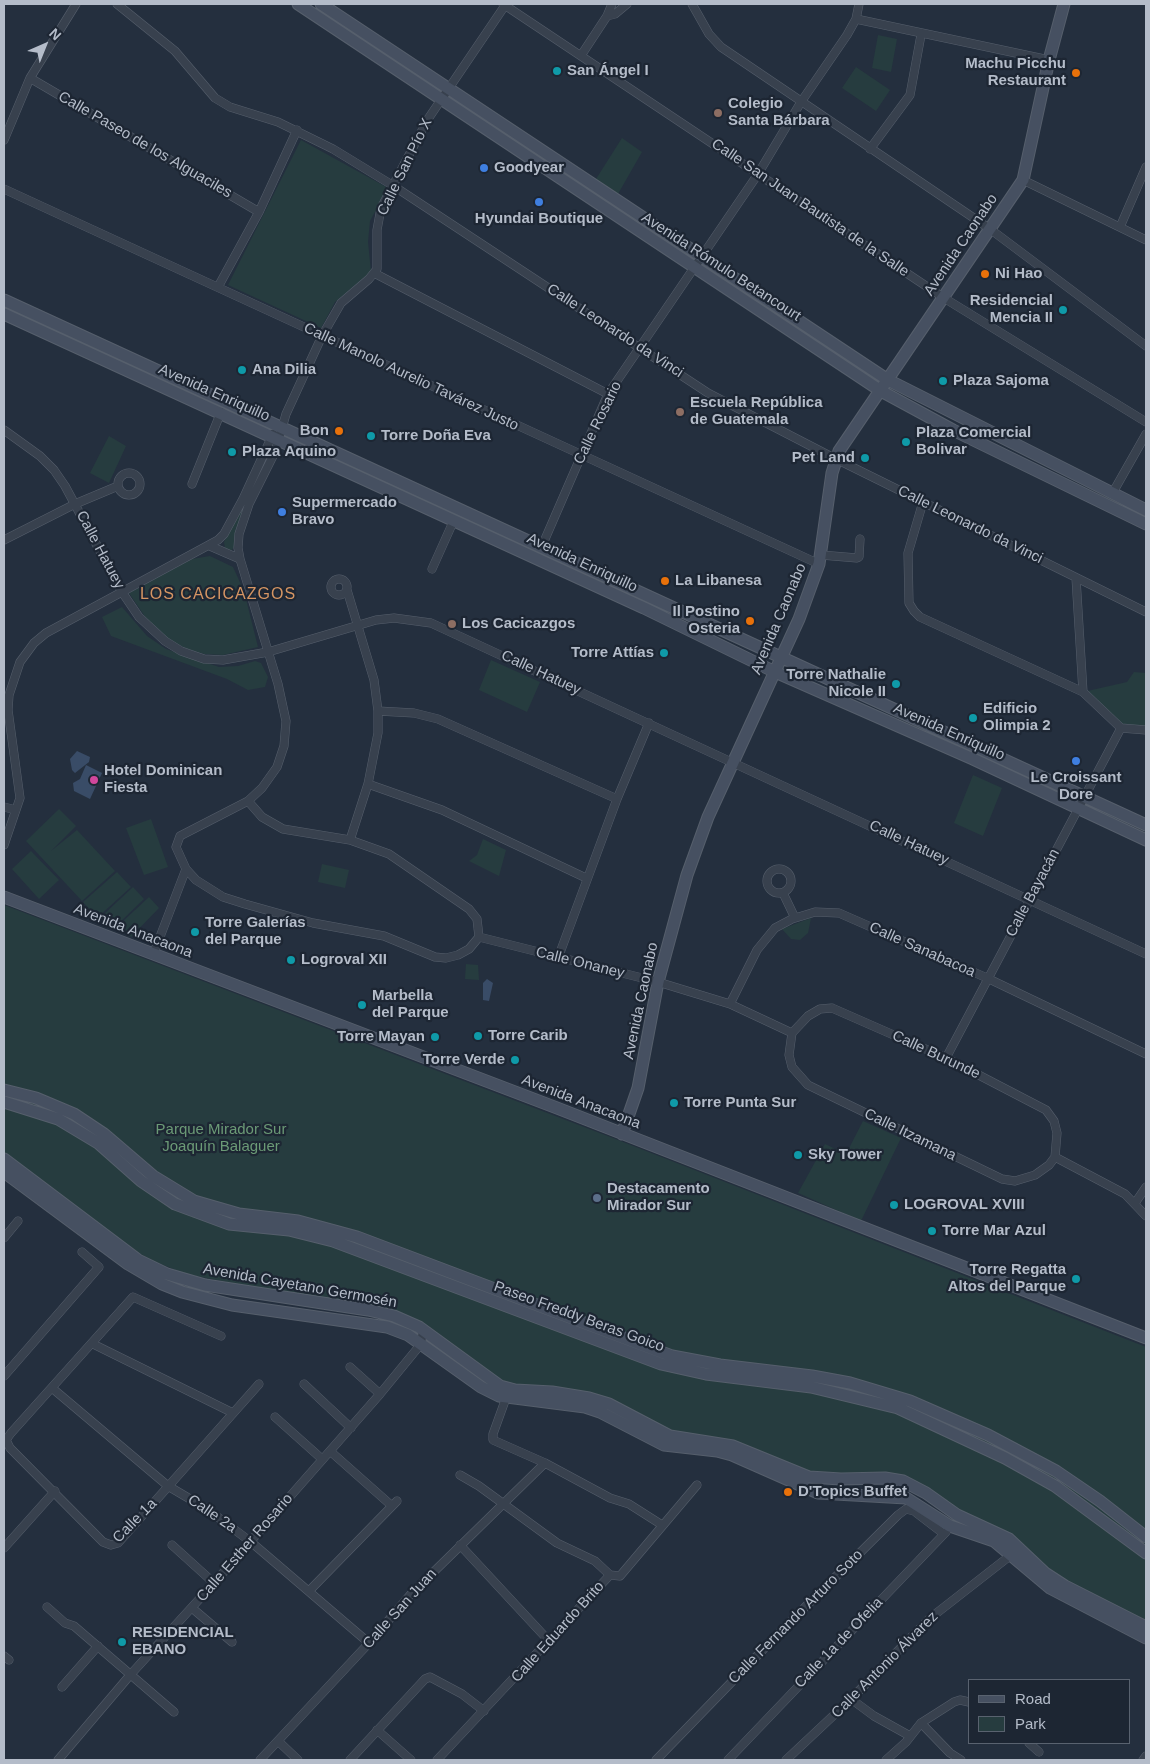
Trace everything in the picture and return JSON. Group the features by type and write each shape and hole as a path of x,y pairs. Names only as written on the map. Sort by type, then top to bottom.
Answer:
{"street":[{"path":"4,140 30,78 76,4"},
{"name":"Calle Leonardo da Vinci","path":"118,4 175,51 215,98 230,107 298,130 392,185 708,392 836,459 1146,612"},
{"name":"Avenida Rómulo Betancourt","path":"298,4 881,391 1005,455 1146,524"},
{"name":"Avenida Rómulo Betancourt","path":"321,4 888,380 1146,510"},
{"name":"Calle San Pío X","path":"374,273 378,265 378,221 381,208 392,185 440,100 505,4"},
{"name":"Calle San Juan Bautista de la Salle","path":"505,4 944,298 1146,422"},
{"path":"582,54 607,16 612,4"},
{"path":"607,16 615,14 627,4"},
{"path":"692,4 704,28 721,47 990,229 1146,346"},
{"name":"Calle Rosario","path":"542,546 608,394 758,174 801,102 856,19 859,4"},
{"name":"Avenida Caonabo","path":"622,1134 638,1088 658,982 687,875 708,817 799,619 820,559 832,473 836,459 847,438 881,391 1023,180 1049,60 1064,4"},
{"path":"856,19 921,35 1049,60"},
{"path":"870,149 910,95 921,35"},
{"name":"Calle Paseo de los Alguaciles","path":"30,78 259,212"},
{"path":"218,287 259,212 298,130"},
{"path":"1120,227 1146,167"},
{"path":"1023,180 1146,240"},
{"name":"Calle Manolo Aurelio Tavárez Justo","path":"4,189 581,455 820,559 857,558 859,556 860,539"},
{"path":"248,801 262,817 283,829 350,840 389,854 460,900 477,919 479,937 469,949 458,955 446,958 436,957 384,936 313,923 223,897 208,890 186,869 176,847 180,836 248,801 262,788 276,767 284,746 286,721 268,652 240,559 239,534 278,433 322,336 341,303 374,273 608,394"},
{"name":"Avenida Enriquillo","path":"4,300 454,520 774,671 974,759 1146,840"},
{"name":"Avenida Enriquillo","path":"4,314 220,412 278,433 542,546 1146,825"},
{"path":"34,328 39,316"},
{"path":"816,348 824,336"},
{"path":"192,484 220,412"},
{"name":"Calle Hatuey","path":"4,430 35,451 54,470 75,504 122,592 150,629 181,651 204,658 223,660 268,652 357,624 394,618 431,623 733,761 1146,954"},
{"path":"4,845 16,810 20,787 6,695 20,662 34,643 46,633 210,546 224,534 278,433"},
{"path":"1112,494 1146,434"},
{"path":"1005,455 1010,443"},
{"path":"4,540 75,504 118,486"},
{"path":"923,502 908,553 910,603 914,611 920,617 1083,692 1121,728 1146,730"},
{"path":"432,569 454,520"},
{"path":"210,546 240,559"},
{"path":"1076,578 1083,692"},
{"path":"347,590 374,680 378,711 378,733 368,784 350,840"},
{"path":"644,608 649,596"},
{"path":"378,711 414,713 438,720 617,799"},
{"path":"558,958 586,878 649,723"},
{"name":"Calle Bayacán","path":"946,1058 1121,728"},
{"path":"368,784 442,810 586,878"},
{"path":"4,807 16,810"},
{"path":"152,955 186,869"},
{"path":"782,893 796,918"},
{"name":"Avenida Anacaona","path":"4,897 622,1134 1146,1338"},
{"name":"Calle Sanabacoa","path":"730,1004 757,950 775,928 815,912 839,913 988,978 1146,1054"},
{"name":"Calle Onaney","path":"479,937 658,982 730,1004 792,1033"},
{"name":"Calle Burunde","path":"792,1033 808,1016 820,1009 832,1008 946,1058 1046,1110 1054,1121 1058,1133 1055,1156"},
{"name":"Calle Itzamana","path":"792,1033 788,1055 792,1067 808,1085 992,1175 1015,1180 1028,1178 1040,1172 1055,1156"},
{"name":"Paseo Freddy Beras Goico","path":"4,1090 36,1098 74,1114 104,1134 152,1176 194,1201 239,1214 298,1221 356,1237 672,1356 720,1365 812,1376 888,1393 950,1418 1020,1451 1100,1501 1146,1537"},
{"name":"Paseo Freddy Beras Goico","path":"4,1102 42,1112 89,1137 141,1181 175,1204 229,1224 289,1230 333,1241 661,1364 706,1374 812,1387 898,1408 1013,1462 1055,1486 1146,1553"},
{"path":"1055,1156 1125,1194 1146,1216"},
{"name":"Avenida Cayetano Germosén","path":"4,1159 138,1260 167,1274 205,1285 368,1310 408,1321 500,1386 515,1390 552,1392 590,1398 609,1404 670,1436 734,1446 809,1477 841,1479 885,1478 903,1481 919,1489 962,1518 1009,1539 1045,1573 1065,1586 1146,1627"},
{"name":"Avenida Cayetano Germosén","path":"4,1172 128,1264 162,1284 182,1292 232,1305 387,1327 408,1335 491,1393 506,1398 585,1407 600,1412 664,1445 717,1450 818,1493 906,1498 947,1530 994,1541 1050,1588 1146,1638"},
{"path":"1135,1203 1146,1187"},
{"path":"4,1238 18,1221"},
{"path":"5,1372 100,1267 82,1252"},
{"path":"52,1388 133,1297 220,1336"},
{"path":"421,1344 423,1330"},
{"path":"93,1344 233,1413"},
{"name":"Calle Esther Rosario","path":"58,1760 131,1674 351,1428 421,1344"},
{"path":"350,1367 380,1394"},
{"name":"Calle 1a","path":"52,1388 6,1440 10,1448 55,1491 103,1542 111,1545 118,1543 259,1384"},
{"path":"304,1384 351,1428"},
{"name":"Calle 2a","path":"52,1388 168,1486 207,1509 251,1542 310,1590 369,1643"},
{"path":"506,1398 493,1434 493,1440 545,1463 610,1498 629,1504 662,1525"},
{"path":"275,1417 322,1459"},
{"path":"310,1590 394,1503 330,1451"},
{"name":"Calle San Juan","path":"260,1760 369,1643 411,1594 545,1463"},
{"path":"460,1475 504,1504 557,1543 595,1561 610,1575"},
{"name":"Calle Eduardo Brito","path":"437,1760 610,1575 620,1576 697,1485"},
{"path":"4,1548 55,1491"},
{"path":"1092,1512 1100,1501"},
{"name":"Calle Fernando Arturo Soto","path":"656,1760 784,1628 898,1515 906,1509 914,1511 947,1530"},
{"name":"Calle 1a de Ofelia","path":"728,1760 947,1530"},
{"path":"172,1545 214,1583"},
{"path":"460,1545 549,1641"},
{"name":"Calle Antonio Álvarez","path":"786,1760 851,1699 929,1619 1011,1555"},
{"path":"47,1607 65,1623 74,1626 174,1712"},
{"path":"192,1608 232,1642"},
{"path":"62,1686 98,1646"},
{"path":"350,1760 425,1679 430,1677 462,1694 484,1711"},
{"path":"851,1699 874,1716 910,1736"},
{"path":"886,1760 921,1723 954,1702 960,1700 968,1702"},
{"path":"921,1723 950,1753 961,1760"},
{"path":"377,1730 411,1760"},
{"path":"278,1741 298,1760"},
{"path":"1030,1744 1039,1752"},
{"path":"1143,1760 1146,1756"}],"green space":[{"path":"878,35 897,39 891,72 872,68"},
{"path":"856,67 890,90 876,111 842,88"},
{"path":"622,138 642,152 618,194 596,179"},
{"path":"301,140 388,188 370,221 368,242 371,272 335,302 321,328 228,285"},
{"path":"109,436 126,446 109,483 90,473"},
{"path":"273,449 274,457 236,545 231,551 225,548 224,542 268,453"},
{"path":"210,556 233,567 244,591 258,647 223,655 204,654 187,649 170,641 152,627 129,593 192,559"},
{"path":"122,607 147,636 166,649 219,667 238,666 255,661 261,663 268,677 265,687 248,690 227,679 111,636 102,617"},
{"path":"491,660 540,682 527,712 479,690"},
{"path":"1134,672 1146,673 1146,729 1121,728 1083,692 1127,682"},
{"path":"973,775 1002,788 983,836 954,823"},
{"path":"59,809 76,826 51,851 77,830 115,871 82,901 26,841"},
{"path":"151,819 168,867 144,875 126,828"},
{"path":"483,839 506,850 499,876 469,861 477,855"},
{"path":"31,851 59,880 39,899 12,869"},
{"path":"322,864 349,870 345,888 318,882"},
{"path":"117,872 131,887 97,918 83,902"},
{"path":"133,887 144,899 114,928 103,915"},
{"path":"149,897 159,908 131,937 120,924"},
{"name":"Parque Mirador Sur Joaquín Balaguer","path":"4,905 618,1140 1146,1347 1146,1624 1054,1578 978,1521 912,1481 822,1475 501,1383 404,1317 186,1274 153,1261 137,1252 4,1155"},
{"path":"811,918 808,933 800,940 791,939 782,929"},
{"path":"466,964 478,965 479,980 465,979"},
{"path":"863,1121 901,1138 861,1221 798,1193 825,1144 846,1154"}],"water":[{"path":"77,751 90,757 89,762 75,773 72,770 70,759"},
{"path":"86,765 102,773 90,799 74,791 73,783 80,779"},
{"path":"487,979 493,983 489,1001 483,1000 483,983"}],"place":[{"name":"San Ángel I","path":"557,71"},
{"name":"Machu Picchu Restaurant","path":"1076,73"},
{"name":"Colegio Santa Bárbara","path":"718,113"},
{"name":"Goodyear","path":"484,168"},
{"name":"Hyundai Boutique","path":"539,202"},
{"name":"Ni Hao","path":"985,274"},
{"name":"Residencial Mencia II","path":"1063,310"},
{"name":"Ana Dilia","path":"242,370"},
{"name":"Plaza Sajoma","path":"943,381"},
{"name":"Escuela República de Guatemala","path":"680,412"},
{"name":"Bon","path":"339,431"},
{"name":"Torre Doña Eva","path":"371,436"},
{"name":"Plaza Comercial Bolivar","path":"906,442"},
{"name":"Plaza Aquino","path":"232,452"},
{"name":"Pet Land","path":"865,458"},
{"name":"Supermercado Bravo","path":"282,512"},
{"name":"La Libanesa","path":"665,581"},
{"name":"Il Postino Osteria","path":"750,621"},
{"name":"Los Cacicazgos","path":"452,624"},
{"name":"Torre Attías","path":"664,653"},
{"name":"Torre Nathalie Nicole II","path":"896,684"},
{"name":"Edificio Olimpia 2","path":"973,718"},
{"name":"Le Croissant Dore","path":"1076,761"},
{"name":"Hotel Dominican Fiesta","path":"94,780"},
{"name":"Torre Galerías del Parque","path":"195,932"},
{"name":"Logroval XII","path":"291,960"},
{"name":"Marbella del Parque","path":"362,1005"},
{"name":"Torre Carib","path":"478,1036"},
{"name":"Torre Mayan","path":"435,1037"},
{"name":"Torre Verde","path":"515,1060"},
{"name":"Torre Punta Sur","path":"674,1103"},
{"name":"Sky Tower","path":"798,1155"},
{"name":"Destacamento Mirador Sur","path":"597,1198"},
{"name":"LOGROVAL XVIII","path":"894,1205"},
{"name":"Torre Mar Azul","path":"932,1231"},
{"name":"Torre Regatta Altos del Parque","path":"1076,1279"},
{"name":"D'Topics Buffet","path":"788,1492"},
{"name":"RESIDENCIAL EBANO","path":"122,1642"}],"district":[{"name":"LOS CACICAZGOS","path":"218,595"}]}
